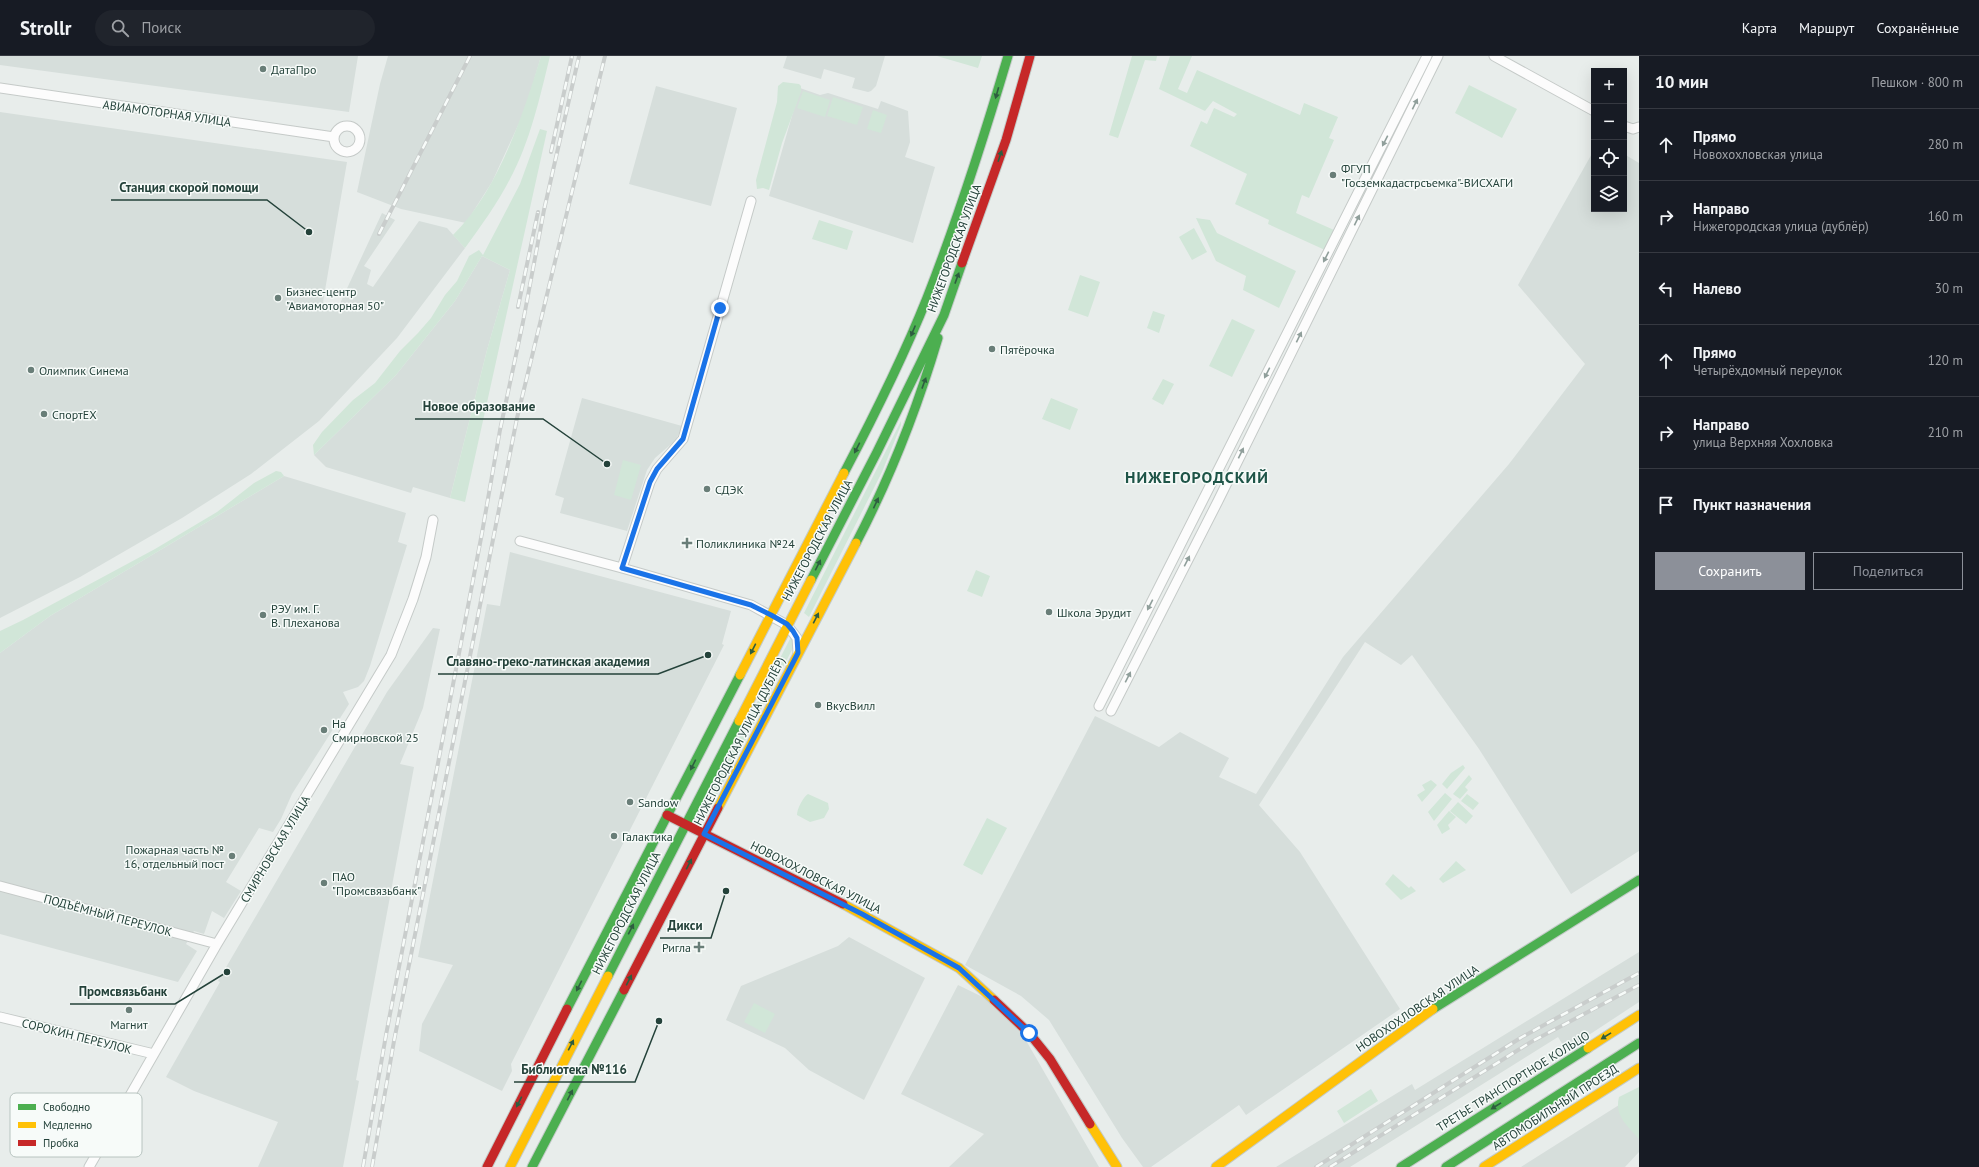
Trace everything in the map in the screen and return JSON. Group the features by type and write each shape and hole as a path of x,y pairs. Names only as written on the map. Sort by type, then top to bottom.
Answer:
{"main road":[{"name":"НИЖЕГОРОДСКАЯ УЛИЦА","path":"488,1167 667,815 859,445 906,348 943,255 986,129 1008,56"},
{"name":"НИЖЕГОРОДСКАЯ УЛИЦА","path":"510,1167 787,624 877,452 944,315 1006,140 1030,56"},
{"name":"НИЖЕГОРОДСКАЯ УЛИЦА (ДУБЛЁР)","path":"532,1167 873,511 897,457 929,370 944,315"},
{"name":"НОВОХОХЛОВСКАЯ УЛИЦА","path":"667,815 862,914 959,968 1029,1033 1050,1059 1117,1167"},
{"name":"НОВОХОХЛОВСКАЯ УЛИЦА","path":"1216,1167 1339,1076 1439,1005 1639,880"},
{"name":"ТРЕТЬЕ ТРАНСПОРТНОЕ КОЛЬЦО","path":"1401,1167 1639,1016"},
{"path":"1446,1167 1639,1043"},
{"name":"АВТОМОБИЛЬНЫЙ ПРОЕЗД","path":"1484,1167 1639,1068"}],"street":[{"path":"1099,706 1427,56"},
{"path":"1111,712 1438,56"},
{"path":"1494,56 1591,109"},
{"name":"АВИАМОТОРНАЯ УЛИЦА","path":"0,88 334,137"},
{"path":"1627,127 1633,129 1639,127"},
{"path":"622,568 650,482 657,469 683,439 751,201"},
{"name":"СМИРНОВСКАЯ УЛИЦА","path":"132,1093 217,944 391,656 413,598 426,557 433,520"},
{"path":"520,541 622,568 751,605 787,624 797,638 798,653"},
{"name":"ПОДЪЁМНЫЙ ПЕРЕУЛОК","path":"0,886 217,944"},
{"name":"СОРОКИН ПЕРЕУЛОК","path":"0,1017 154,1054"},
{"name":"СМИРНОВСКАЯ УЛИЦА","path":"90,1167 96,1157"}],"shaded area":[{"path":"0,56 358,56 349,112 0,65"},
{"path":"388,56 541,56 526,108 492,182 466,223 401,209 357,192 380,84"},
{"path":"787,56 885,56 876,86 868,92 852,88 855,78 824,69 821,79 783,68"},
{"path":"656,86 737,108 711,206 629,184"},
{"path":"800,88 820,95 828,93 878,109 881,101 908,111 910,142 905,157 935,167 913,243 769,196"},
{"path":"0,112 347,162 323,302 337,310 382,213 395,220 364,266 371,270 367,284 373,287 419,221 447,228 465,248 397,338 319,421 251,474 182,518 80,577 0,618"},
{"path":"1591,155 1591,212 1627,212 1627,156 1639,163 1639,851 1571,894 1479,749 1412,655 1401,665 1365,642 1259,805 1300,852 1400,1009 1246,1115 1239,1105 1151,1167 1143,1167 1122,1138 1049,1020 1021,996 965,965 1095,716 1159,747 1180,732 1229,758 1219,777 1256,794 1343,657 1509,464 1585,364 1518,285"},
{"path":"482,256 510,270 487,350 450,498 413,487 411,493 326,467 314,455 396,375 455,301"},
{"path":"582,398 682,426 676,440 655,458 647,470 627,531 560,513 564,498 555,495"},
{"path":"284,476 406,513 398,542 407,545 364,681 358,687 343,692 349,704 292,794 281,819 273,832 259,828 226,882 241,891 224,918 212,911 204,934 194,931 186,944 197,951 178,982 0,934 0,653 50,616"},
{"path":"510,552 731,611 722,644 724,645 511,1064 512,1071 502,1091 419,1051 422,1024 453,965 418,957 487,604 500,606"},
{"name":"ПАО \"Промсвязьбанк\"","path":"433,628 440,629 423,708 400,764 414,767 356,1080 359,1081 343,1167 258,1167 278,1122 194,1091 166,1077 220,982 218,981 387,692"},
{"path":"849,937 925,978 864,1100 809,1070 785,1048 726,1020 741,986 838,946"},
{"path":"1639,952 1639,1002 1566,1050 1558,1037 1350,1167 1276,1167 1412,1084 1415,1090"},
{"path":"958,985 995,1003 1024,1037 1099,1167 949,1167 984,1134 901,1094"},
{"path":"1619,1105 1639,1136 1639,1152 1625,1167 1521,1167"}],"green space":[{"path":"541,56 550,56 529,135 517,165 500,197 465,248 453,235 469,217 496,175 517,127"},
{"path":"937,56 982,56 978,68"},
{"path":"1132,56 1157,56 1156,61 1145,60 1118,138 1109,135"},
{"path":"1170,56 1192,56 1178,89 1187,93 1197,70 1300,115 1304,103 1338,117 1329,138 1334,140 1309,198 1302,195 1296,213 1334,230 1325,250 1268,224 1269,220 1235,204 1247,174 1190,146 1201,121 1207,124 1214,108 1234,117 1237,114 1213,101 1205,111 1159,89"},
{"path":"783,82 799,84 801,86 801,92 782,143 769,190 763,188 757,189 756,180 777,102 778,86"},
{"path":"1469,85 1517,109 1502,138 1455,113"},
{"path":"803,91 830,100 825,117 797,108"},
{"path":"833,97 863,107 857,125 827,116"},
{"path":"873,110 887,115 881,133 867,129"},
{"path":"540,129 547,131 465,502 450,498 487,350 510,270 482,256 455,301 396,375 314,455 313,445 322,432 353,400 375,383 400,351 431,318 445,295 457,281 469,256 479,250 483,255 520,184"},
{"path":"1196,218 1210,220 1217,233 1296,271 1279,308 1243,290 1246,276 1216,261"},
{"path":"819,220 853,231 847,250 812,239"},
{"path":"1194,228 1207,252 1192,260 1179,237"},
{"path":"1080,275 1100,282 1088,317 1068,310"},
{"path":"1153,311 1165,315 1159,333 1147,328"},
{"path":"1232,319 1255,330 1232,377 1209,366"},
{"path":"1163,379 1174,384 1163,405 1152,399"},
{"path":"1051,398 1078,409 1070,430 1042,419"},
{"path":"901,421 901,425 882,472 809,617 804,613"},
{"path":"623,460 641,465 631,500 614,495"},
{"path":"276,471 281,472 284,476 50,616 0,653 0,631 155,549 217,512 254,483"},
{"path":"976,570 990,576 982,597 967,591"},
{"path":"791,637 794,646 705,818 700,820 699,815"},
{"path":"1463,765 1465,768 1447,789 1442,784 1451,773"},
{"path":"1469,775 1472,779 1465,787 1468,790 1460,799 1453,794"},
{"path":"1431,780 1437,785 1422,802 1417,795 1425,790 1422,785"},
{"path":"1445,793 1452,799 1434,821 1428,812"},
{"path":"808,794 828,803 829,809 824,818 810,822 797,815 801,803"},
{"path":"1467,794 1479,803 1473,810 1461,801"},
{"path":"1458,802 1473,816 1466,824 1450,811"},
{"path":"1449,811 1456,817 1448,825 1450,829 1442,834 1437,825"},
{"path":"987,818 1007,828 982,875 963,865"},
{"path":"1456,861 1466,870 1443,883 1439,879"},
{"path":"1393,874 1409,888 1411,886 1416,891 1401,900 1385,884"},
{"path":"754,1003 775,1014 765,1033 744,1022"},
{"path":"1639,1087 1639,1139 1620,1115 1618,1104 1619,1097"},
{"path":"1371,1089 1378,1101 1344,1123 1337,1111"}],"railway":[{"path":"379,234 470,56"},
{"path":"551,152 572,56"},
{"path":"363,1167 386,1035 482,533 500,430 523,322 544,210 579,56"},
{"path":"372,1167 394,1041 517,418 605,56"},
{"path":"518,307 538,212"},
{"path":"1316,1167 1522,1037 1639,973"},
{"path":"1330,1167 1531,1042 1639,985"}],"traffic: fast":[{"path":"844,473 888,387 927,298 970,178 1008,56"},
{"path":"811,580 877,452 944,315 962,263"},
{"path":"856,543 880,494 902,443 938,338"},
{"path":"567,1009 740,675"},
{"path":"608,976 739,721"},
{"path":"1433,1009 1639,880"},
{"path":"532,1167 624,990"},
{"path":"1446,1167 1639,1043"},
{"path":"1401,1167 1588,1048"}],"traffic: slow":[{"path":"740,675 844,473"},
{"path":"718,808 856,543"},
{"path":"739,721 811,580"},
{"path":"843,904 959,968 994,1000"},
{"path":"510,1167 608,976"},
{"path":"1216,1167 1433,1009"},
{"path":"1588,1048 1639,1015"},
{"path":"1484,1167 1639,1068"},
{"path":"1090,1124 1117,1167"}],"traffic: jam":[{"path":"962,263 1006,140 1030,56"},
{"path":"624,990 718,808"},
{"path":"667,815 843,904"},
{"path":"994,1000 1029,1033 1050,1059 1090,1124"},
{"path":"487,1167 567,1009"}],"place":[{"name":"ДатаПро","path":"263,69"},
{"name":"ФГУП \"Госземкадастрсъемка\"-ВИСХАГИ","path":"1333,175"},
{"name":"Станция скорой помощи","path":"309,232"},
{"name":"Бизнес-центр \"Авиамоторная 50\"","path":"278,298"},
{"name":"Пятёрочка","path":"992,349"},
{"name":"Олимпик Синема","path":"31,370"},
{"name":"СпортEX","path":"44,414"},
{"name":"Новое образование","path":"607,464"},
{"name":"СДЭК","path":"707,489"},
{"name":"Поликлиника №24","path":"687,543"},
{"name":"Школа Эрудит","path":"1049,612"},
{"name":"РЭУ им. Г. В. Плеханова","path":"263,615"},
{"name":"Славяно-греко-латинская академия","path":"708,655"},
{"name":"ВкусВилл","path":"818,705"},
{"name":"На Смирновской 25","path":"324,730"},
{"name":"Sandow","path":"630,802"},
{"name":"Галактика","path":"614,836"},
{"name":"Пожарная часть № 16, отдельный пост","path":"232,856"},
{"name":"ПАО \"Промсвязьбанк\"","path":"324,883"},
{"name":"Дикси","path":"726,891"},
{"name":"Ригла","path":"699,947"},
{"name":"Промсвязьбанк","path":"227,972"},
{"name":"Магнит","path":"129,1010"},
{"name":"Библиотека №116","path":"659,1021"}],"district":[{"name":"НИЖЕГОРОДСКИЙ","path":"1197,477"}],"route":[{"path":"720,308 691,416 683,439 657,469 650,482 622,568 751,605 787,624 797,638 798,653 704,834 862,914 959,968 1006,1010 1029,1033"}]}
